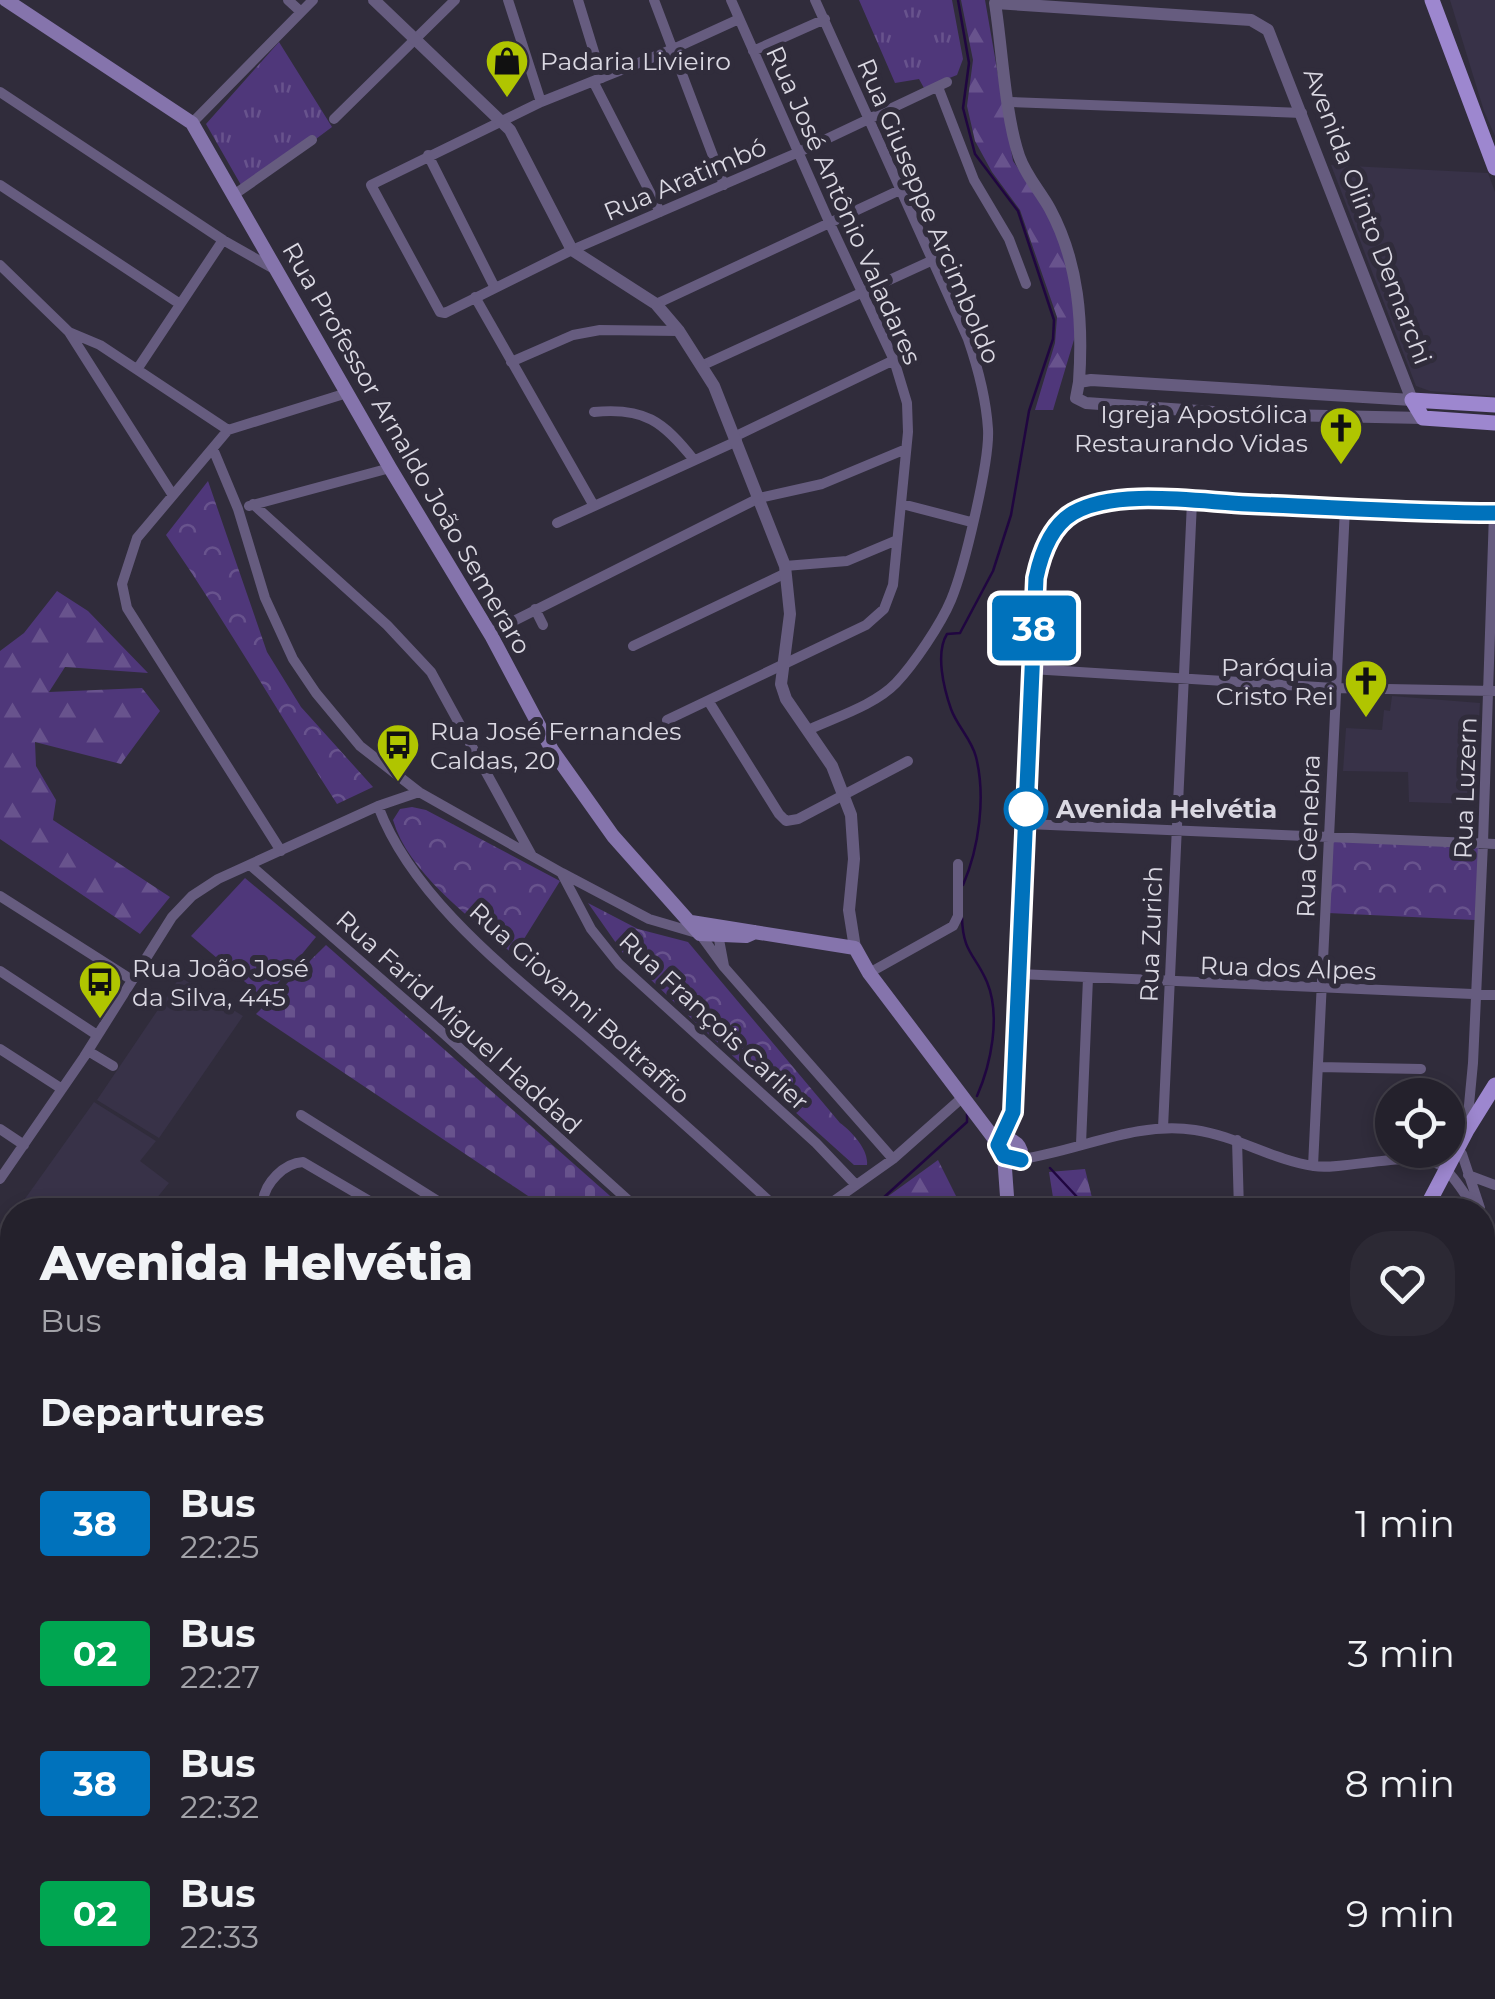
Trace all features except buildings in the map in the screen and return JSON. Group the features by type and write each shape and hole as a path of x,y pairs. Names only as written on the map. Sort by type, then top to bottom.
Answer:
{"main road":[{"name":"Rua Professor Arnaldo João Semeraro","path":"6,0 192,122 390,468 490,633 546,738 584,797 696,928"},
{"path":"1432,0 1495,168"},
{"path":"1442,0 1495,144"},
{"path":"1412,400 1495,405"},
{"name":"Avenida Olinto Demarchi","path":"1412,400 1423,418"},
{"path":"1423,418 1495,423"},
{"path":"696,928 755,932 855,948 869,973 983,1123 1010,1148 1007,1198"},
{"path":"1465,1133 1494,1091"},
{"path":"1465,1135 1494,1091"},
{"path":"1439,1198 1450,1168"},
{"path":"1432,1198 1448,1173"}],"street":[{"path":"288,0 300,11"},
{"path":"192,122 313,0"},
{"path":"374,0 510,130 572,250 656,304 714,386 786,570 790,614 781,684 845,794 853,833 849,910 855,948"},
{"path":"334,120 454,0"},
{"path":"508,0 541,102"},
{"path":"578,0 598,80 660,212"},
{"path":"654,0 724,185"},
{"name":"Rua José Antônio Valadares","path":"667,720 782,667 884,610 893,585 902,504 907,403 894,360 731,0"},
{"name":"Rua Giuseppe Arcimboldo","path":"808,730 880,695 896,683 950,604 988,445 974,358 815,0"},
{"path":"995,1 1018,151 1068,251 1082,325 1076,398 1086,403 1242,414 1423,418"},
{"name":"Avenida Olinto Demarchi","path":"995,1 1250,20 1268,30 1412,400"},
{"path":"494,286 428,156 541,102 739,18"},
{"path":"753,51 824,19"},
{"name":"Rua Aratimbó","path":"428,156 370,185 440,312 445,313 572,250 799,152 943,84 979,191 1010,239 1026,284"},
{"path":"0,92 223,240 280,272"},
{"path":"1010,102 1302,113"},
{"path":"235,194 312,140"},
{"path":"0,185 180,304"},
{"path":"656,304 900,190"},
{"path":"138,368 223,240"},
{"path":"701,366 933,260"},
{"path":"0,264 69,332 172,494"},
{"path":"475,297 594,506"},
{"path":"511,362 573,335 600,330 678,331"},
{"path":"69,332 87,338 138,368 228,430"},
{"path":"557,523 894,360"},
{"path":"1079,382 1412,400"},
{"path":"1214,387 1220,401 1214,411"},
{"path":"1242,389 1236,400 1242,414"},
{"path":"281,851 127,608 122,584 137,538 228,430 347,394"},
{"path":"594,412 623,409 646,414 694,460"},
{"path":"212,449 238,509 265,598 299,669 360,746 418,792 562,873 649,919 696,928"},
{"path":"490,633 759,498 822,484 906,449"},
{"path":"238,509 390,468"},
{"path":"1375,1161 1314,1166 1237,1140 1163,1128 1081,1144 1043,1156 1010,1148 1036,578 1040,559 1058,526 1070,514 1094,504 1154,499 1495,513"},
{"name":"Rua Zurich","path":"1163,1128 1192,502"},
{"path":"253,504 432,672 533,857"},
{"path":"902,504 972,522"},
{"name":"Rua Genebra","path":"1314,1166 1344,508"},
{"name":"Rua Luzern","path":"1467,1130 1489,843 1495,513"},
{"path":"633,646 786,570 847,561 898,540"},
{"path":"534,609 543,625"},
{"path":"1031,669 1334,688 1492,691"},
{"path":"709,702 786,821 798,819 908,761"},
{"path":"0,1180 88,1051 172,916 192,896 218,879 378,806 418,792"},
{"name":"Rua Giovanni Boltraffio","path":"378,806 392,835 444,909 766,1198"},
{"path":"1027,824 1489,843"},
{"path":"869,973 953,926 958,916 958,864"},
{"name":"Rua Farid Miguel Haddad","path":"250,865 626,1198"},
{"name":"Rua François Carlier","path":"562,873 591,929 619,964 816,1143 856,1185"},
{"path":"0,896 132,980"},
{"path":"1480,923 1495,923"},
{"name":"Rua Professor Arnaldo João Semeraro","path":"696,928 724,967 893,1159"},
{"path":"718,931 724,967"},
{"path":"0,971 97,1035"},
{"name":"Rua dos Alpes","path":"1019,974 1495,995"},
{"path":"1081,1144 1088,978"},
{"path":"0,1049 62,1089"},
{"path":"88,1051 112,1066"},
{"path":"1473,1064 1480,1082 1494,1091"},
{"path":"1318,1067 1421,1069"},
{"path":"837,1198 893,1159 964,1097"},
{"path":"301,1115 433,1198"},
{"path":"0,1129 24,1145"},
{"path":"1237,1140 1239,1198"},
{"path":"265,1198 280,1172 295,1162 310,1164 365,1198"},
{"path":"1441,1168 1469,1198"},
{"path":"1464,1168 1476,1198"},
{"path":"1468,1175 1495,1185"}],"shaded area":[{"path":"1450,0 1495,0 1495,136 1484,111"},
{"path":"1331,165 1488,173 1495,192 1495,396 1430,391 1416,386"},
{"path":"1392,696 1480,703 1474,804 1409,802 1408,772 1343,771 1346,728 1382,730 1384,710 1390,711"},
{"path":"180,977 243,1016 159,1138 97,1100"},
{"path":"94,1102 156,1141 140,1161 169,1183 157,1198 26,1198"}],"green space":[{"path":"859,0 952,0 963,59 957,75 924,88 919,79 895,83"},
{"path":"961,0 985,0 1013,161 1045,207 1059,237 1070,278 1076,333 1053,410 1035,410 1055,343 1057,317 1020,210 975,141 967,106 973,60"},
{"path":"279,42 332,127 245,192 206,124"},
{"path":"208,481 267,652 301,707 373,787 337,804 166,535"},
{"path":"57,591 88,611 148,673 65,667 49,692 142,688 160,711 121,764 35,742 36,766 56,800 53,820 170,897 140,934 0,839 0,651 24,633"},
{"path":"400,809 426,810 560,881 514,955 462,911 412,859 393,820"},
{"path":"1332,839 1479,846 1475,920 1328,913"},
{"path":"245,878 316,937 265,999 191,936"},
{"path":"588,903 638,929 688,942 858,1141 867,1165 854,1165 696,1023 623,953"},
{"path":"326,945 612,1198 531,1198 256,1014"},
{"path":"938,1160 957,1198 886,1198"},
{"path":"1085,1169 1092,1198 1053,1198 1049,1172"}],"waterway":[{"path":"958,0 969,63 963,108 975,154 1018,211 1054,320 1053,339 1029,411 1011,515 993,571 960,633 947,634 943,642 942,671 948,701 974,751 979,772 979,822 963,885"},
{"path":"962,918 965,939 987,982 993,1010 990,1055 977,1096"},
{"path":"883,1198 967,1122 967,1114"},
{"path":"1050,1168 1078,1198"}],"bus line":[{"name":"38","path":"1021,1160 1004,1156 998,1145 1013,1112 1036,578 1040,559 1058,526 1070,514 1094,504 1154,499 1495,513"}],"place":[{"name":"Padaria Livieiro","path":"507,99"},
{"name":"Igreja Apostólica Restaurando Vidas","path":"1341,466"},
{"name":"Paróquia Cristo Rei","path":"1366,719"},
{"name":"Rua José Fernandes Caldas, 20","path":"398,783"},
{"name":"Avenida Helvétia","path":"1026,809"},
{"name":"Rua João José da Silva, 445","path":"100,1020"}]}
